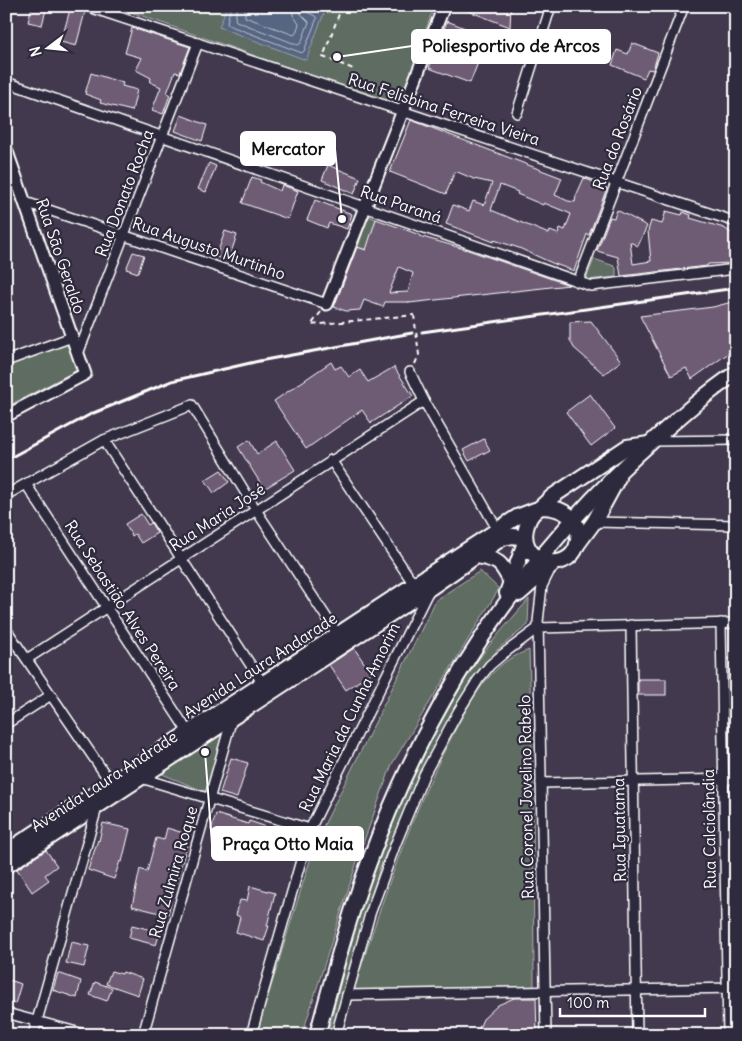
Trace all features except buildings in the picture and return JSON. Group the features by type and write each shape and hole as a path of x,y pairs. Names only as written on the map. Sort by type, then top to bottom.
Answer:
{"main road":[{"path":"317,1035 343,943 368,865 406,772 443,702 484,632 538,559 623,468 708,392 736,373"},
{"path":"504,604 525,540 528,519 553,496 627,447 651,442"},
{"path":"422,588 477,556 500,534 525,540 530,552 538,559 554,562 563,560 571,554 594,522 609,498 623,468"},
{"path":"538,509 553,507 565,512 573,520 578,532 577,546"},
{"name":"Avenida Laura Andarade","path":"6,852 96,800 422,588 500,534 517,517 538,509"},
{"path":"477,556 494,559 505,569 511,582"},
{"path":"504,604 526,589 554,562"},
{"name":"Avenida Laura Andrade","path":"114,788 141,778 192,737 232,718 267,688"},
{"name":"Avenida Laura Andrade","path":"6,866 96,800"}],"street":[{"name":"Rua Felisbina Ferreira Vieira","path":"86,6 736,222"},
{"path":"327,304 444,6"},
{"path":"516,113 551,6"},
{"name":"Rua do Rosário","path":"578,282 684,6"},
{"name":"Rua Donato Rocha","path":"78,354 198,43"},
{"name":"Rua Paraná","path":"6,82 590,286 736,269"},
{"name":"Rua São Geraldo","path":"6,150 85,374 6,416"},
{"name":"Rua Augusto Murtinho","path":"25,202 327,304"},
{"path":"6,361 72,337"},
{"path":"410,372 424,401 500,534"},
{"name":"Rua Maria José","path":"27,659 424,401"},
{"path":"6,496 104,440 192,405 256,510 341,639"},
{"path":"104,440 267,688"},
{"path":"651,442 736,440"},
{"path":"331,460 422,588"},
{"name":"Rua Sebastião Alves Pereira","path":"26,484 192,737"},
{"path":"594,522 736,525"},
{"name":"Rua Coronel Jovelino Rabelo","path":"546,1035 538,628 542,586 554,562"},
{"name":"Rua Maria da Cunha Amorim","path":"251,1035 310,829 422,588"},
{"name":"Rua Calciolândia","path":"721,623 731,988 728,1035"},
{"path":"336,1035 370,914 424,775 458,712 490,665 538,628 736,623"},
{"name":"Rua Iguatama","path":"631,626 637,1035"},
{"path":"6,628 114,788"},
{"path":"6,724 51,695"},
{"name":"Rua Zulmira Roque","path":"143,1035 232,718"},
{"path":"141,778 310,829"},
{"path":"541,783 736,779"},
{"path":"33,1035 96,800"},
{"path":"347,995 731,988"},
{"path":"6,1013 88,1035"}],"path":[{"path":"342,6 323,57 356,70"},
{"path":"327,304 311,325 414,315 419,355"}],"green space":[{"path":"114,6 434,6 400,107"},
{"path":"368,216 376,219 367,250 358,247"},
{"path":"594,259 614,266 616,268 616,277 586,280"},
{"path":"68,341 77,370 6,407 6,364"},
{"path":"480,571 499,589 392,764 360,852 302,1035 256,1035 316,841 436,600"},
{"path":"529,599 528,625 498,649 470,685 449,719 418,778 380,867 331,1035 327,1035 367,887 392,819 413,772 449,704 470,671 494,639"},
{"path":"529,650 533,783 534,987 353,992 385,894 409,831 451,738 472,700 492,674 507,661"},
{"path":"223,731 206,792 162,774"}],"water":[{"path":"227,6 305,6 324,13 306,60 219,27"}],"railway":[{"path":"422,332 736,288"},
{"path":"6,460 91,414 172,381 259,361 412,333"}],"place":[{"name":"Poliesportivo de Arcos","path":"337,57"},
{"name":"Mercator","path":"342,219"},
{"name":"Praça Otto Maia","path":"205,752"}]}
